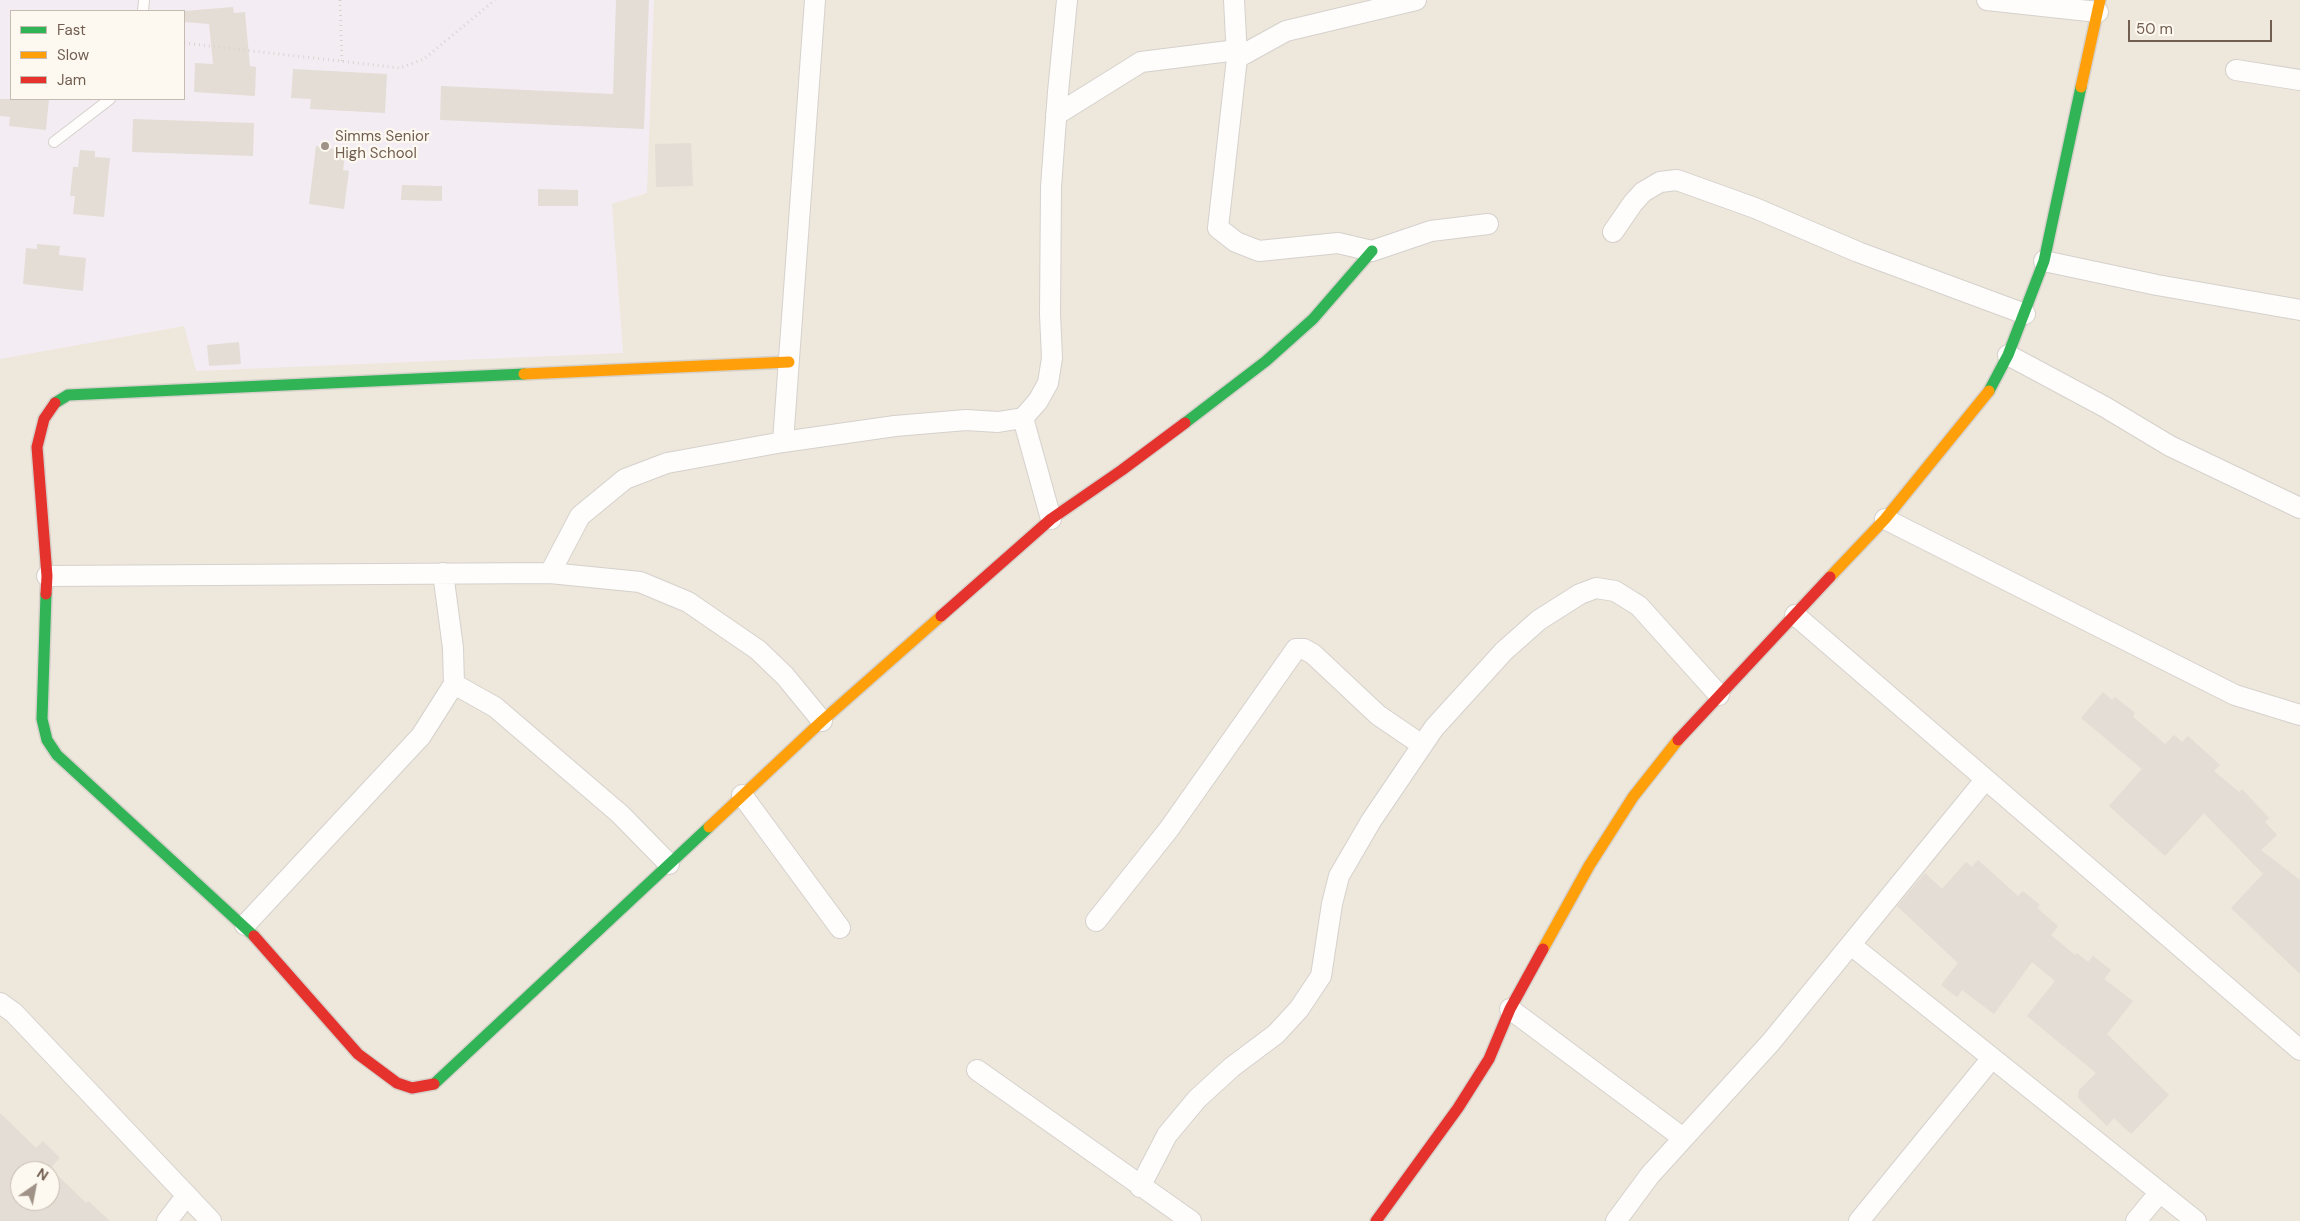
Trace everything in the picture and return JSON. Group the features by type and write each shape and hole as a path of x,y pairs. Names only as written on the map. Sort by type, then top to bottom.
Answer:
{"street":[{"path":"783,442 814,0"},
{"path":"550,573 580,516 625,479 667,463 783,442 895,426 966,420 998,422 1023,418 1038,401 1048,383 1052,358 1050,314 1051,187 1067,0"},
{"path":"1234,0 1237,54 1218,228 1236,242 1259,251 1338,243 1372,251"},
{"path":"1056,115 1141,62 1237,54 1286,31 1416,0"},
{"path":"1376,1221 1458,1108 1489,1059 1510,1010 1589,866 1633,797 1691,724 1886,519 1987,395 2008,355 2044,261 2099,6 1987,0"},
{"path":"2236,70 2300,80"},
{"path":"1613,232 1632,203 1644,192 1660,182 1677,180 1755,208 1858,252 2025,314"},
{"path":"789,362 68,396 53,404 44,418 37,447 48,576 42,719 47,740 57,755 245,925 358,1054 397,1084 412,1088 433,1085 822,721 1051,519 1122,470 1266,361 1313,319 1372,251 1431,231 1488,224"},
{"path":"2044,261 2157,285 2300,310"},
{"path":"2008,355 2105,406 2170,446 2300,508"},
{"path":"1023,418 1051,519"},
{"path":"1886,519 2236,695 2300,715"},
{"path":"48,576 550,573 640,582 688,602 758,650 785,676 822,721"},
{"path":"245,925 421,736 454,684 453,648 443,574"},
{"path":"1140,1187 1167,1135 1197,1099 1232,1067 1276,1034 1299,1009 1321,976 1323,949 1338,876 1371,821 1434,728 1504,651 1538,620 1580,594 1596,588 1615,592 1639,606 1719,695"},
{"path":"1795,615 2300,1050"},
{"path":"1096,921 1169,829 1296,649 1304,649 1313,654 1378,714 1422,745"},
{"path":"454,684 495,707 620,814 669,864"},
{"path":"1616,1221 1650,1175 1772,1042 1985,780"},
{"path":"742,795 840,928"},
{"path":"1851,945 2196,1221"},
{"path":"0,1002 14,1014 211,1221"},
{"path":"1510,1010 1683,1138"},
{"path":"1859,1221 1992,1058"},
{"path":"976,1070 1191,1221"},
{"path":"2136,1221 2160,1192"},
{"path":"167,1221 187,1195"}],"lane":[{"path":"54,142 109,100"}],"path":[{"path":"340,0 342,61"},
{"path":"185,43 400,68 424,59 495,0"}],"shaded area":[{"path":"0,0 2300,0 2300,1221 0,1221"},
{"name":"Simms Senior High School","path":"0,0 654,0 647,193 612,204 623,353 196,371 184,326 0,359"}],"building":[{"path":"616,0 649,0 644,129 440,120 441,86 613,94"},
{"path":"233,7 234,13 245,12 250,66 256,67 255,96 194,92 195,63 213,64 209,24 185,22 185,11"},
{"path":"293,69 387,74 385,113 310,109 311,99 291,98"},
{"path":"0,99 49,100 46,130 9,126 10,117 0,116"},
{"path":"133,119 254,123 253,156 132,152"},
{"path":"691,143 693,186 656,187 655,144"},
{"path":"316,146 336,149 335,155 345,156 343,170 349,171 344,209 309,204"},
{"path":"80,150 95,151 95,157 110,158 104,217 73,214 75,196 70,196 73,167 78,167"},
{"path":"402,185 442,186 442,201 401,200"},
{"path":"538,189 578,190 578,206 538,206"},
{"path":"37,244 60,246 59,255 86,258 83,291 23,284 26,248 37,249"},
{"path":"239,342 241,364 209,366 207,345"},
{"path":"2103,692 2112,700 2115,697 2135,713 2133,717 2165,744 2174,735 2182,742 2188,736 2220,765 2214,771 2239,792 2242,789 2269,818 2265,822 2277,835 2261,850 2300,880 2300,974 2231,908 2263,874 2204,813 2165,856 2109,806 2142,769 2081,718"},
{"path":"1978,860 2018,896 2023,891 2040,905 2037,908 2058,926 2051,935 2075,955 2077,953 2088,962 2093,956 2111,970 2104,979 2133,1001 2107,1034 2169,1095 2131,1134 2114,1118 2107,1126 2078,1098 2079,1090 2096,1073 2027,1016 2055,981 2032,962 1994,1014 1962,990 1957,997 1941,985 1958,963 1897,906 1925,873 1942,889 1966,862 1972,867"},
{"path":"0,1113 36,1148 43,1141 60,1158 57,1161 10,1161 10,1211 60,1211 60,1178 86,1203 88,1201 110,1221 0,1221"}],"traffic: fast":[{"path":"1989,391 2008,355 2044,261 2081,87"},
{"path":"1185,423 1266,361 1313,319 1372,251"},
{"path":"55,403 68,395 524,374"},
{"path":"46,594 42,719 47,740 57,755 254,936"},
{"path":"434,1084 709,827"}],"traffic: slow":[{"path":"2081,87 2100,0"},
{"path":"524,374 789,362"},
{"path":"1830,577 1885,519 1989,391"},
{"path":"709,827 822,721 941,616"},
{"path":"1543,949 1589,866 1633,797 1678,740"}],"traffic: jam":[{"path":"46,594 47,576 37,447 44,419 55,403"},
{"path":"941,616 1051,519 1122,470 1185,423"},
{"path":"1678,740 1830,577"},
{"path":"254,936 358,1054 397,1083 412,1088 434,1084"},
{"path":"1376,1221 1458,1108 1489,1059 1510,1009 1543,949"}],"place":[{"name":"Simms Senior High School","path":"325,146"}]}
